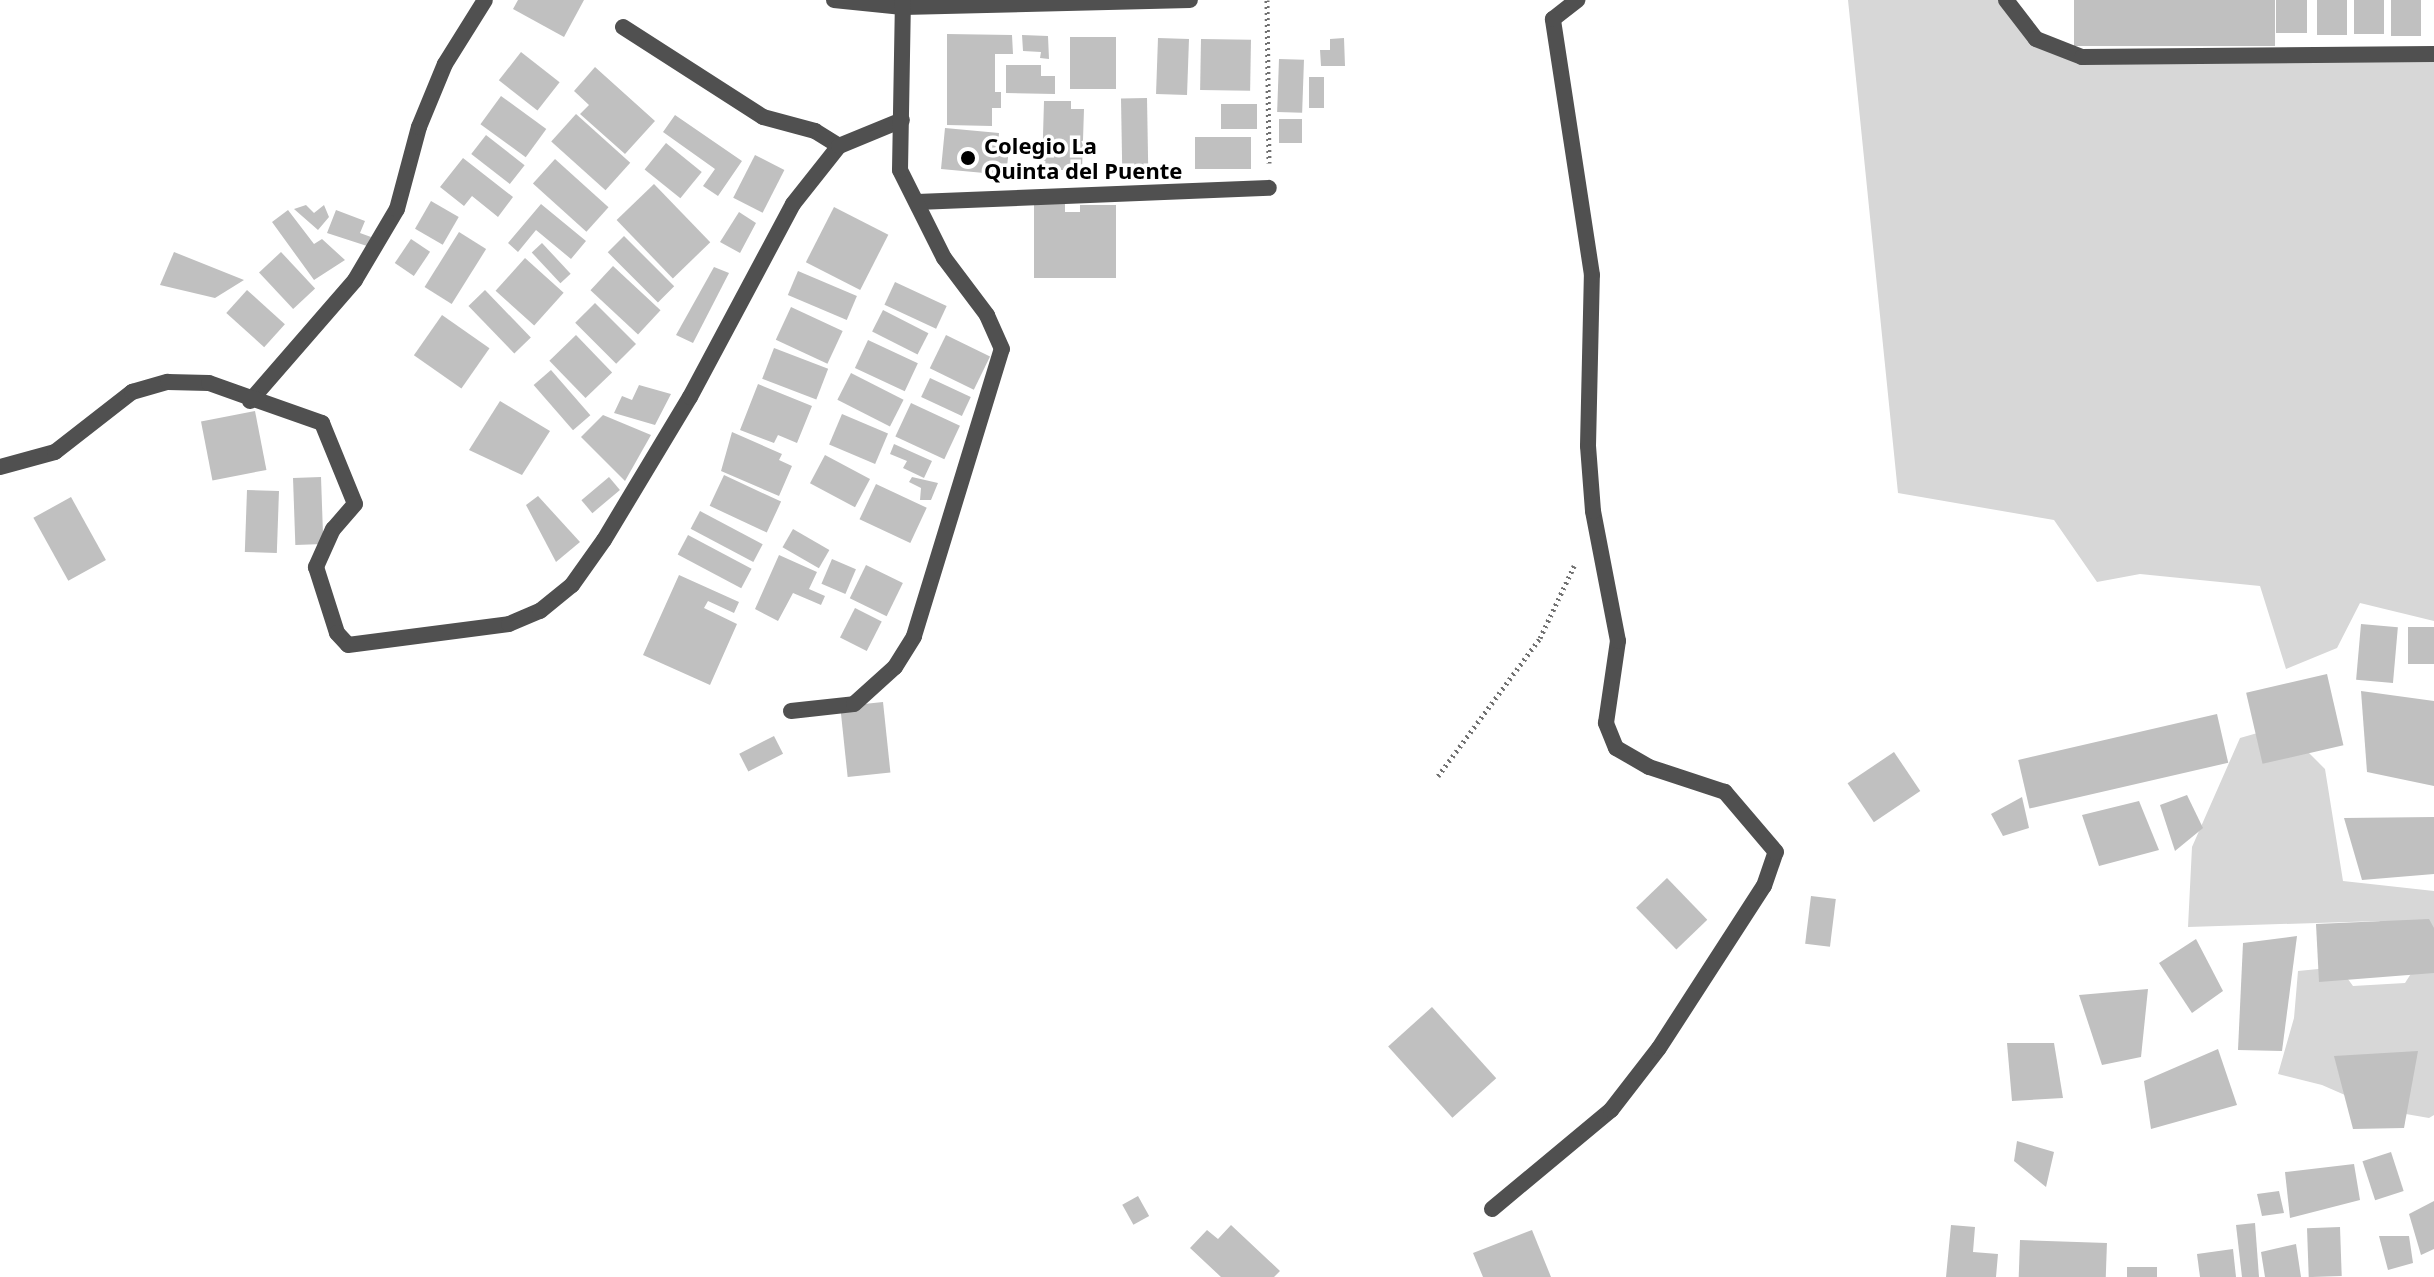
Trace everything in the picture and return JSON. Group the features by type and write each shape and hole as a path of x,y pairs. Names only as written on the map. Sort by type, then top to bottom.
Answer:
{"street":[{"path":"250,401 355,280 397,209 419,127 445,64 485,0"},
{"path":"834,0 903,4 1190,0"},
{"path":"1492,1209 1611,1110 1659,1048 1764,886 1776,852 1725,792 1649,767 1616,748 1606,723 1618,641 1595,524 1588,446 1592,275 1553,19 1577,0"},
{"path":"2006,0 2036,39 2082,57 2434,54"},
{"path":"791,711 854,704 895,667 914,636 1002,349 987,315 944,258 900,170 903,4"},
{"path":"623,27 763,117 815,131 839,146"},
{"path":"0,467 55,452 132,392 168,382 209,383 250,401 322,423 345,471 355,504 333,529 316,567 337,633 348,645 478,630 540,611 572,585 604,540 690,397 793,204 839,146 902,120"},
{"path":"917,202 1269,188"}],"path":[{"path":"1267,0 1269,188"},
{"path":"1438,776 1540,638 1574,568 1575,553"}],"shaded area":[{"path":"1848,0 2006,0 2036,39 2082,57 2434,54 2434,621 2360,603 2337,648 2286,669 2260,586 2140,574 2097,582 2054,520 1898,493"},
{"path":"2282,726 2325,769 2343,881 2434,891 2434,1115 2429,1118 2377,1109 2322,1085 2278,1074 2294,1018 2298,971 2339,967 2353,986 2405,983 2423,955 2379,921 2188,927 2192,847 2240,738"}],"building":[{"path":"518,0 584,0 564,37 513,9"},
{"path":"2074,0 2275,0 2275,46 2074,46"},
{"path":"2276,0 2307,0 2307,33 2276,33"},
{"path":"2317,0 2347,0 2347,35 2317,35"},
{"path":"2354,0 2384,0 2384,34 2354,34"},
{"path":"2391,0 2421,0 2421,36 2391,36"},
{"path":"947,34 1012,35 1013,54 995,54 995,92 1001,92 1001,108 992,108 992,126 947,125"},
{"path":"1022,35 1048,36 1049,59 1040,58 1041,52 1023,51"},
{"path":"1070,37 1116,37 1116,89 1070,89"},
{"path":"1158,38 1189,39 1187,95 1156,94"},
{"path":"1344,38 1345,66 1321,66 1320,50 1330,50 1330,39"},
{"path":"1201,39 1251,40 1250,91 1200,90"},
{"path":"521,52 560,82 537,111 499,80"},
{"path":"1279,59 1304,60 1302,113 1277,112"},
{"path":"1006,65 1041,65 1041,76 1055,76 1055,94 1006,93"},
{"path":"595,67 655,121 625,154 580,114 589,105 574,91"},
{"path":"1309,77 1324,77 1324,108 1309,108"},
{"path":"501,96 546,129 526,157 480,124"},
{"path":"1121,98 1147,98 1148,166 1122,166"},
{"path":"1044,101 1071,101 1071,109 1084,109 1082,171 1042,169"},
{"path":"1221,104 1257,104 1257,129 1221,129"},
{"path":"576,114 630,163 605,190 551,141"},
{"path":"675,115 742,161 718,196 703,186 715,169 663,132"},
{"path":"1279,119 1302,119 1302,143 1279,143"},
{"path":"945,128 999,133 998,148 1009,149 1006,175 941,169"},
{"path":"486,135 525,165 510,184 471,154"},
{"path":"1195,137 1251,137 1251,169 1195,169"},
{"path":"666,143 702,172 680,198 645,169"},
{"path":"755,155 784,170 763,213 733,198"},
{"path":"463,158 513,197 498,217 472,196 464,206 440,187"},
{"path":"555,159 609,207 586,232 533,184"},
{"path":"654,184 710,242 673,278 617,220"},
{"path":"1034,198 1065,198 1065,212 1080,212 1080,205 1116,205 1116,278 1034,278"},
{"path":"431,201 459,217 443,245 415,229"},
{"path":"541,204 586,241 571,259 536,230 518,252 508,243"},
{"path":"306,205 314,213 324,205 329,217 318,230 294,209"},
{"path":"834,207 888,235 860,290 806,262"},
{"path":"288,210 314,244 322,239 345,260 314,280 272,222"},
{"path":"336,210 365,221 360,233 371,237 367,246 327,233"},
{"path":"739,212 756,223 740,253 720,242"},
{"path":"459,232 486,249 452,304 425,287"},
{"path":"624,236 674,286 658,302 608,252"},
{"path":"411,239 430,252 414,276 395,263"},
{"path":"542,243 571,274 560,283 532,253"},
{"path":"174,252 244,280 215,298 160,285"},
{"path":"281,252 315,289 293,309 259,272"},
{"path":"525,258 564,293 534,325 496,291"},
{"path":"613,266 661,310 638,334 590,290"},
{"path":"714,267 729,273 693,343 676,335"},
{"path":"798,271 857,296 847,320 788,295"},
{"path":"895,282 947,306 936,329 884,305"},
{"path":"247,290 285,324 264,347 226,313"},
{"path":"485,290 531,337 514,353 468,306"},
{"path":"595,303 636,344 616,364 575,323"},
{"path":"791,307 843,331 827,364 776,340"},
{"path":"883,310 928,333 918,355 872,331"},
{"path":"442,315 490,348 461,388 414,355"},
{"path":"576,335 612,372 586,398 549,361"},
{"path":"946,335 990,356 974,390 930,368"},
{"path":"868,340 918,363 905,391 855,368"},
{"path":"774,348 828,369 816,400 762,379"},
{"path":"551,370 590,415 573,430 534,385"},
{"path":"851,373 904,400 890,427 837,400"},
{"path":"930,378 971,397 962,416 921,397"},
{"path":"758,384 812,406 797,443 778,435 774,443 740,430"},
{"path":"639,385 671,394 655,425 614,413 622,396 632,400"},
{"path":"500,401 550,431 522,475 469,450"},
{"path":"911,403 960,426 944,459 895,437"},
{"path":"255,411 266,470 212,480 201,421"},
{"path":"842,414 888,434 875,464 829,444"},
{"path":"603,415 651,435 625,481 581,437"},
{"path":"732,432 782,454 779,460 792,466 779,496 721,471"},
{"path":"894,444 932,461 924,478 903,468 907,461 890,454"},
{"path":"825,455 870,479 855,507 810,483"},
{"path":"724,475 781,502 767,532 710,506"},
{"path":"321,477 323,544 295,545 293,478"},
{"path":"609,477 620,490 592,513 581,500"},
{"path":"912,477 938,483 931,500 920,500 921,488 909,482"},
{"path":"876,484 927,508 910,543 860,519"},
{"path":"247,490 279,491 277,553 245,552"},
{"path":"538,496 580,542 556,562 526,505"},
{"path":"71,497 106,560 68,581 33,518"},
{"path":"700,511 763,544 753,562 691,529"},
{"path":"793,529 829,550 819,568 782,547"},
{"path":"688,535 752,569 741,588 678,554"},
{"path":"779,555 817,572 809,589 825,596 821,605 793,593 778,621 755,609"},
{"path":"832,559 856,569 845,594 821,584"},
{"path":"866,565 903,583 887,616 850,598"},
{"path":"679,575 739,602 734,613 708,601 704,608 737,624 710,685 643,655"},
{"path":"855,608 882,622 867,651 840,637"},
{"path":"2361,624 2398,627 2393,683 2356,680"},
{"path":"2408,627 2434,627 2434,664 2408,664"},
{"path":"2327,674 2343,745 2263,764 2246,693"},
{"path":"2361,691 2434,701 2434,786 2367,772"},
{"path":"883,702 890,773 848,777 840,706"},
{"path":"2217,714 2228,763 2029,809 2018,760"},
{"path":"774,736 783,754 748,772 739,754"},
{"path":"1894,752 1920,791 1874,822 1848,783"},
{"path":"2187,795 2203,828 2175,851 2160,805"},
{"path":"2022,797 2029,828 2003,836 1991,814"},
{"path":"2139,801 2159,850 2099,866 2082,815"},
{"path":"2434,817 2434,874 2362,880 2344,818"},
{"path":"1667,878 1707,920 1676,950 1636,908"},
{"path":"1811,896 1836,899 1830,947 1805,944"},
{"path":"2429,919 2434,928 2434,973 2319,982 2316,924"},
{"path":"2297,936 2282,1051 2238,1050 2243,943"},
{"path":"2196,939 2223,991 2192,1013 2159,963"},
{"path":"2148,989 2141,1057 2102,1065 2079,995"},
{"path":"1432,1007 1496,1078 1452,1118 1388,1046"},
{"path":"2007,1043 2054,1043 2063,1098 2012,1101"},
{"path":"2218,1049 2237,1105 2151,1129 2144,1081"},
{"path":"2418,1051 2404,1128 2353,1129 2334,1056"},
{"path":"2017,1141 2054,1152 2046,1187 2014,1161"},
{"path":"2391,1152 2404,1191 2375,1200 2362,1161"},
{"path":"2354,1164 2360,1200 2290,1218 2285,1172"},
{"path":"2279,1191 2284,1213 2262,1216 2257,1194"},
{"path":"1138,1196 1149,1216 1133,1225 1122,1205"},
{"path":"2434,1201 2434,1249 2421,1255 2409,1214"},
{"path":"2255,1223 2259,1277 2242,1277 2236,1225"},
{"path":"1231,1225 1280,1271 1274,1277 1221,1277 1190,1248 1207,1230 1218,1239"},
{"path":"1951,1225 1975,1227 1973,1252 1998,1254 1996,1277 1946,1277"},
{"path":"2340,1227 2342,1276 2309,1277 2307,1228"},
{"path":"1532,1230 1551,1277 1483,1277 1473,1253"},
{"path":"2379,1236 2409,1236 2413,1263 2388,1270"},
{"path":"2020,1240 2107,1243 2106,1277 2019,1277"},
{"path":"2296,1244 2301,1277 2265,1277 2261,1252"},
{"path":"2233,1249 2236,1277 2200,1277 2197,1254"},
{"path":"2127,1267 2157,1267 2157,1277 2127,1277"}],"place":[{"name":"Colegio La Quinta del Puente","path":"968,158"}]}
